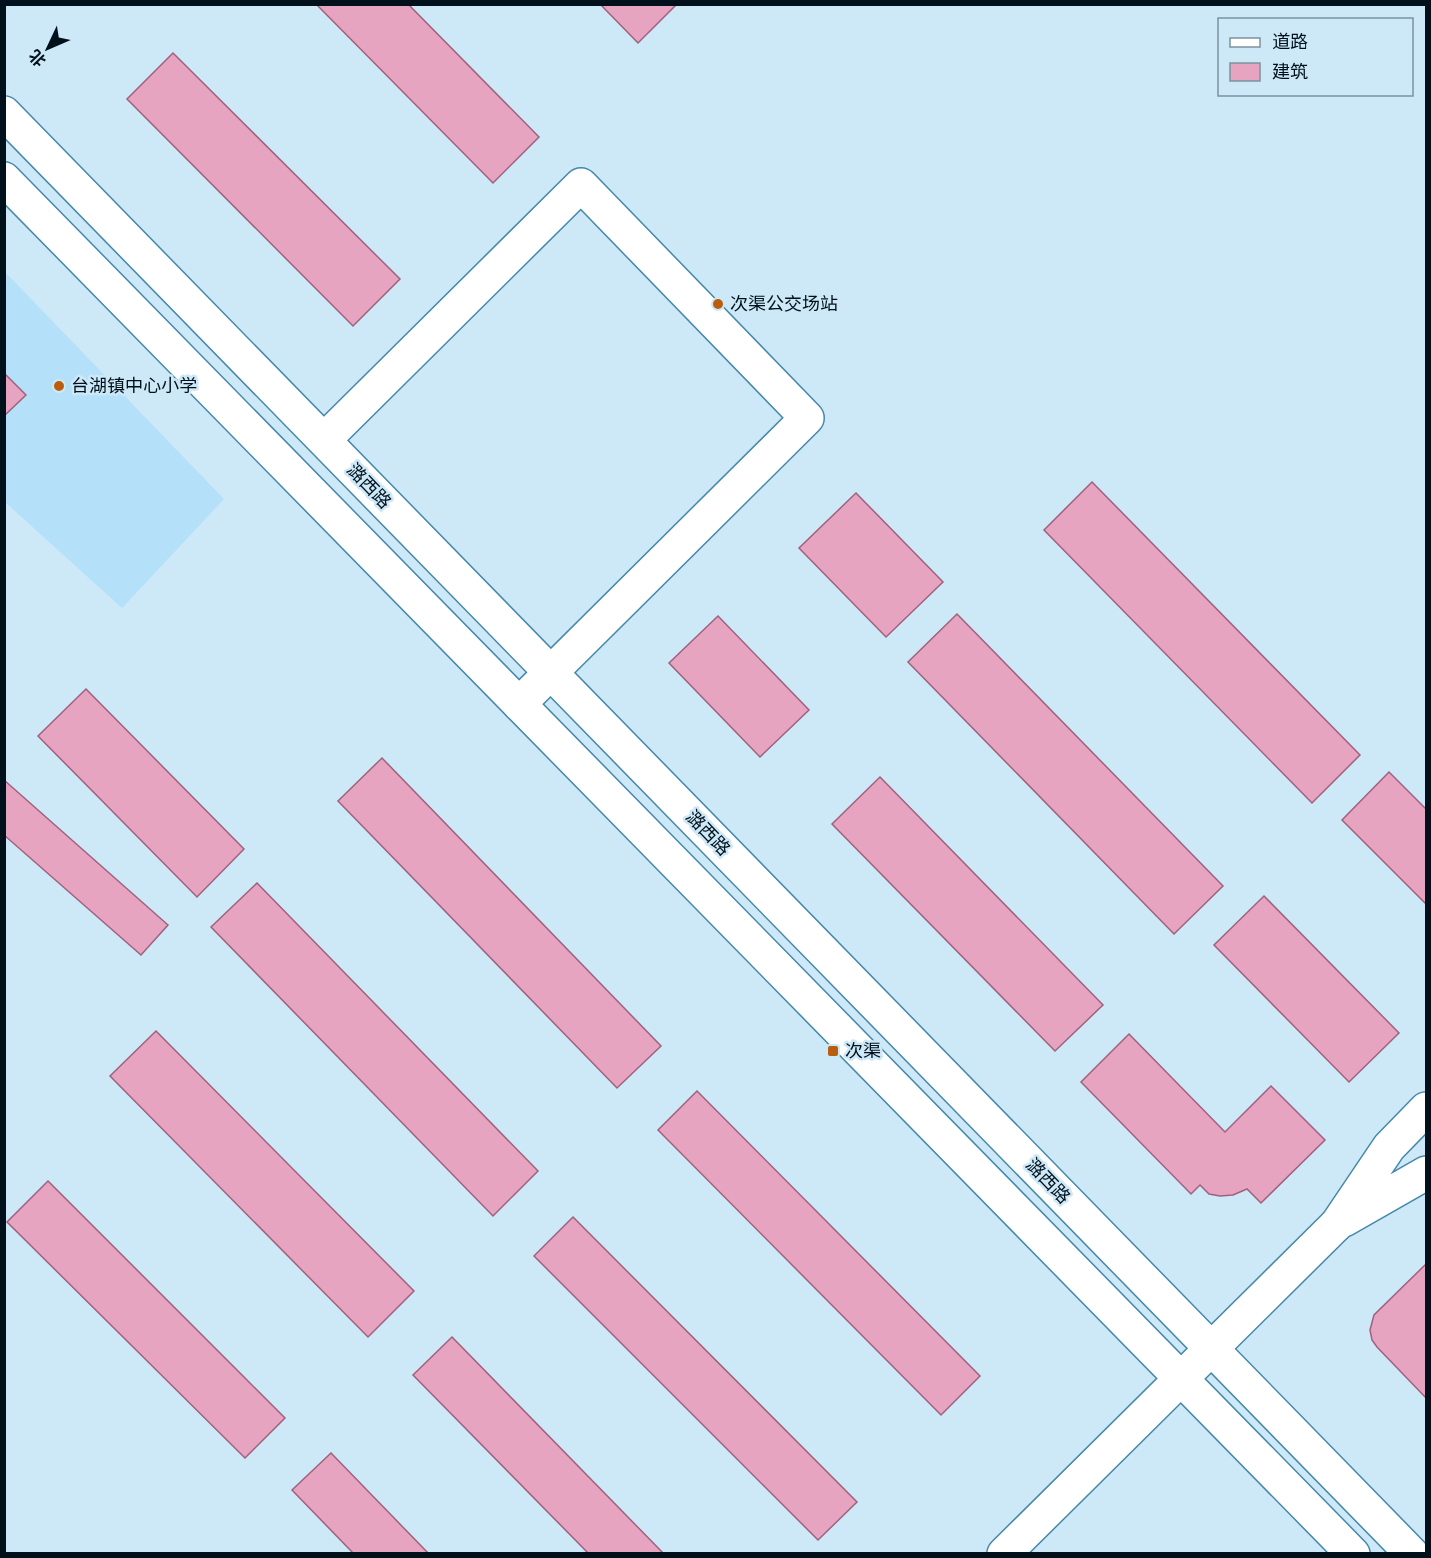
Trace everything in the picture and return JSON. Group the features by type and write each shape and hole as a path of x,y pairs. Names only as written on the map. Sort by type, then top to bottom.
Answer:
{"main road":[{"name":"潞西路","path":"4,113 1412,1554"},
{"path":"4,179 1353,1554"},
{"path":"324,440 581,185 807,418 519,704"},
{"path":"1004,1554 1337,1224 1389,1147 1426,1109"},
{"path":"1337,1224 1426,1173"}],"shaded area":[{"name":"台湖镇中心小学","path":"5,272 224,499 122,608 5,502"}],"building":[{"path":"316,4 408,4 539,137 493,183"},
{"path":"600,4 677,4 638,43"},
{"path":"173,53 400,279 353,326 127,99"},
{"path":"4,373 26,395 4,416"},
{"path":"1092,482 1360,755 1312,803 1044,530"},
{"path":"856,493 943,582 886,637 799,548"},
{"path":"957,614 1223,886 1174,934 908,662"},
{"path":"718,616 809,710 760,757 669,663"},
{"path":"86,689 244,849 197,897 38,736"},
{"path":"382,758 661,1046 617,1088 338,801"},
{"path":"1389,772 1426,809 1426,904 1342,820"},
{"path":"880,777 1103,1005 1055,1051 832,824"},
{"path":"4,780 168,925 141,955 4,835"},
{"path":"257,883 538,1171 493,1216 211,927"},
{"path":"1264,896 1399,1033 1349,1082 1214,945"},
{"path":"156,1031 414,1291 368,1337 110,1076"},
{"path":"1129,1034 1225,1132 1271,1086 1325,1140 1261,1203 1247,1189 1233,1195 1220,1196 1209,1194 1200,1185 1191,1194 1081,1082"},
{"path":"697,1091 980,1376 941,1415 658,1130"},
{"path":"48,1181 285,1418 245,1458 7,1222"},
{"path":"573,1217 857,1502 818,1540 534,1256"},
{"path":"1426,1264 1426,1398 1377,1347 1372,1340 1370,1330 1374,1315"},
{"path":"452,1337 664,1554 589,1554 413,1375"},
{"path":"331,1453 429,1554 354,1554 292,1490"}],"place":[{"name":"次渠公交场站","path":"718,304"},
{"name":"台湖镇中心小学","path":"59,386"},
{"name":"次渠","path":"833,1051"}]}
